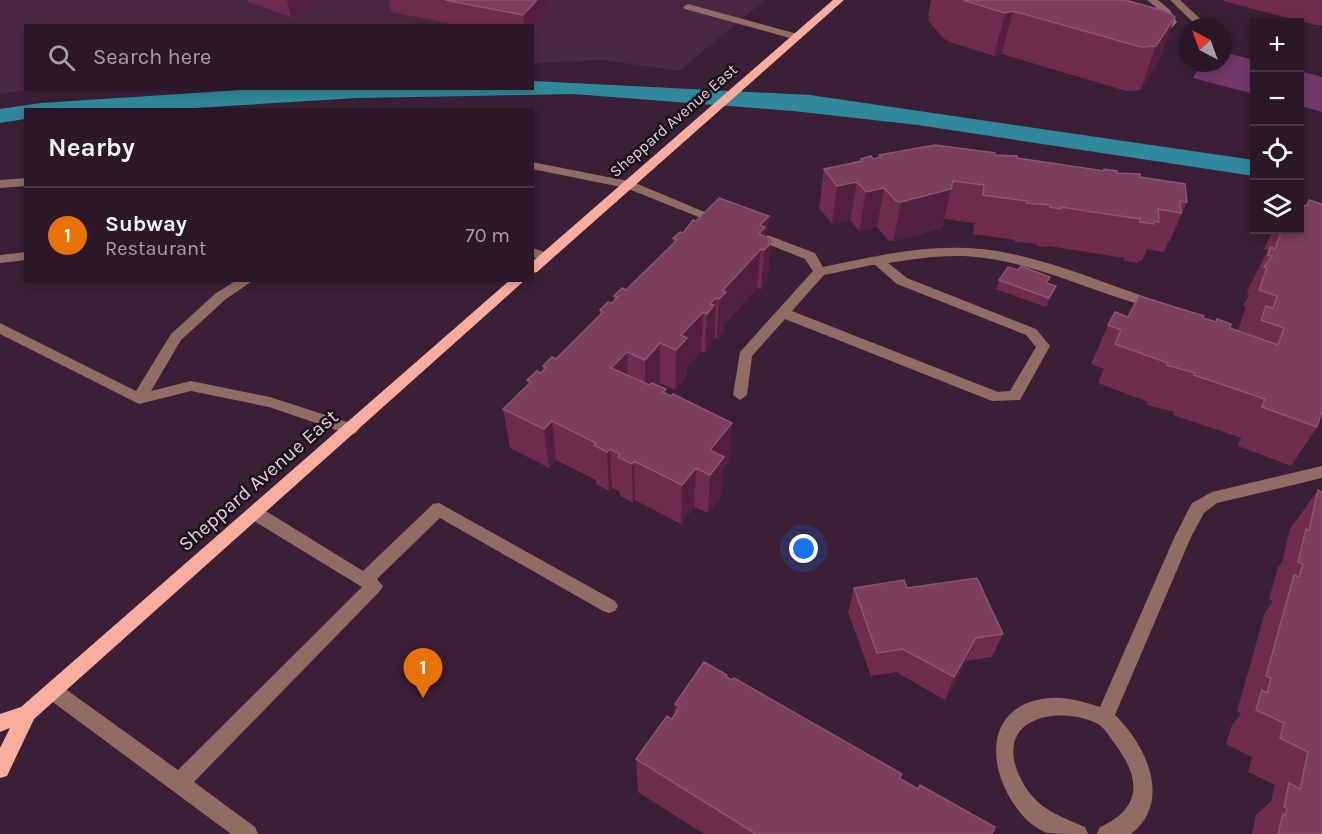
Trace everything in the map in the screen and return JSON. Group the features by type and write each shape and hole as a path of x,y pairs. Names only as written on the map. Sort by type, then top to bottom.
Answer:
{"main road":[{"name":"Sheppard Avenue East","path":"534,267 839,0"},
{"name":"Sheppard Avenue East","path":"0,769 27,714 517,282"},
{"name":"Sheppard Avenue East","path":"0,723 27,714"}],"lane":[{"path":"1152,0 1167,12 1172,22 1165,30 1156,31"},
{"path":"1175,0 1194,18"},
{"path":"688,7 797,37"},
{"path":"534,165 628,185 810,256 820,272"},
{"path":"0,184 24,182"},
{"path":"741,395 745,355 820,272 876,260 963,252 1022,261 1152,304"},
{"path":"534,253 546,257"},
{"path":"0,259 24,256"},
{"path":"783,313 997,397 1016,396 1043,345 1031,332 902,281 876,260"},
{"path":"139,399 176,337 221,296 245,282"},
{"path":"0,328 139,399 191,386 270,402 351,429"},
{"path":"1105,717 1183,536 1198,508 1212,498 1322,472"},
{"path":"365,580 439,509 609,606"},
{"path":"179,783 374,586 255,513"},
{"path":"53,691 248,834"},
{"path":"1078,834 1059,829 1037,815 1020,797 1008,776 1004,755 1008,735 1018,720 1035,710 1054,706 1105,717 1133,750 1142,771 1145,792 1138,811 1126,826 1107,834"}],"shaded area":[{"path":"0,0 765,0 679,71 604,60 534,63 534,24 24,24 24,90 26,90 0,94"},
{"path":"1232,54 1250,59 1250,93 1193,78 1196,72 1232,72"},
{"path":"1304,72 1322,77 1322,112 1304,107"}],"water":[{"path":"534,81 810,95 1250,159 1250,175 918,125 793,111 573,94 357,98 195,108 24,108 24,119 0,123 0,109 41,103 241,90 534,90"}],"building":[{"path":"445,0 537,0 523,15"},
{"path":"963,0 1125,0 1165,11 1175,17 1156,46 1141,47 1013,11 1005,13"},
{"path":"935,145 1104,171 1104,169 1117,171 1117,173 1140,174 1140,177 1185,184 1187,202 1180,201 1181,213 1158,209 1159,222 1154,221 1154,224 1140,222 1140,219 1061,207 1061,209 1050,207 1050,205 983,195 984,185 953,181 951,189 901,202 896,201 884,188 866,192 857,182 837,186 824,169 862,161 861,159 871,156 873,159 881,157 879,155"},
{"path":"719,198 769,216 760,225 765,227 759,234 771,239 768,242 771,243 764,250 761,249 723,290 726,292 719,299 716,298 710,304 714,305 707,314 703,312 681,335 687,338 676,350 660,343 645,360 627,352 611,368 649,385 652,383 666,389 662,392 671,396 673,394 732,423 710,450 724,457 710,475 696,468 682,485 634,461 632,464 618,457 620,454 610,449 607,452 594,445 596,443 552,421 544,429 503,409 531,382 527,380 537,371 541,373 546,368 543,366 552,357 556,359 603,312 600,310 608,302 612,303 618,297 614,296 622,288 626,290 677,240 673,238 680,232 683,233 693,220 696,221"},
{"path":"1309,200 1322,204 1322,411 1317,427 1262,407 1265,399 1194,375 1195,373 1167,365 1168,363 1115,344 1121,330 1108,325 1115,312 1128,317 1139,296 1204,316 1203,318 1216,322 1217,319 1231,324 1230,328 1278,345 1284,328 1261,320 1266,306 1273,308 1277,296 1259,290 1267,268 1264,267 1272,256 1268,255 1270,247 1275,249 1281,234 1304,234 1304,205 1307,206"},
{"path":"1021,266 1050,277 1046,283 1056,286 1049,298 999,280 1008,267 1018,270"},
{"path":"1318,490 1322,492 1322,834 1278,834 1283,814 1285,816 1287,809 1284,807 1289,783 1300,789 1308,752 1280,738 1284,723 1256,710 1262,690 1267,693 1271,678 1266,676 1294,575 1299,577 1303,564 1298,562 1306,529 1309,530"},
{"path":"977,578 1003,634 976,638 954,677 903,649 877,653 854,588 904,580 907,588"},
{"path":"704,662 727,675 726,677 732,680 734,678 902,774 899,778 918,789 920,785 995,827 992,834 756,834 636,759 667,716 672,719 680,706 675,704"}],"place":[{"name":"Subway","path":"423,698"}]}
